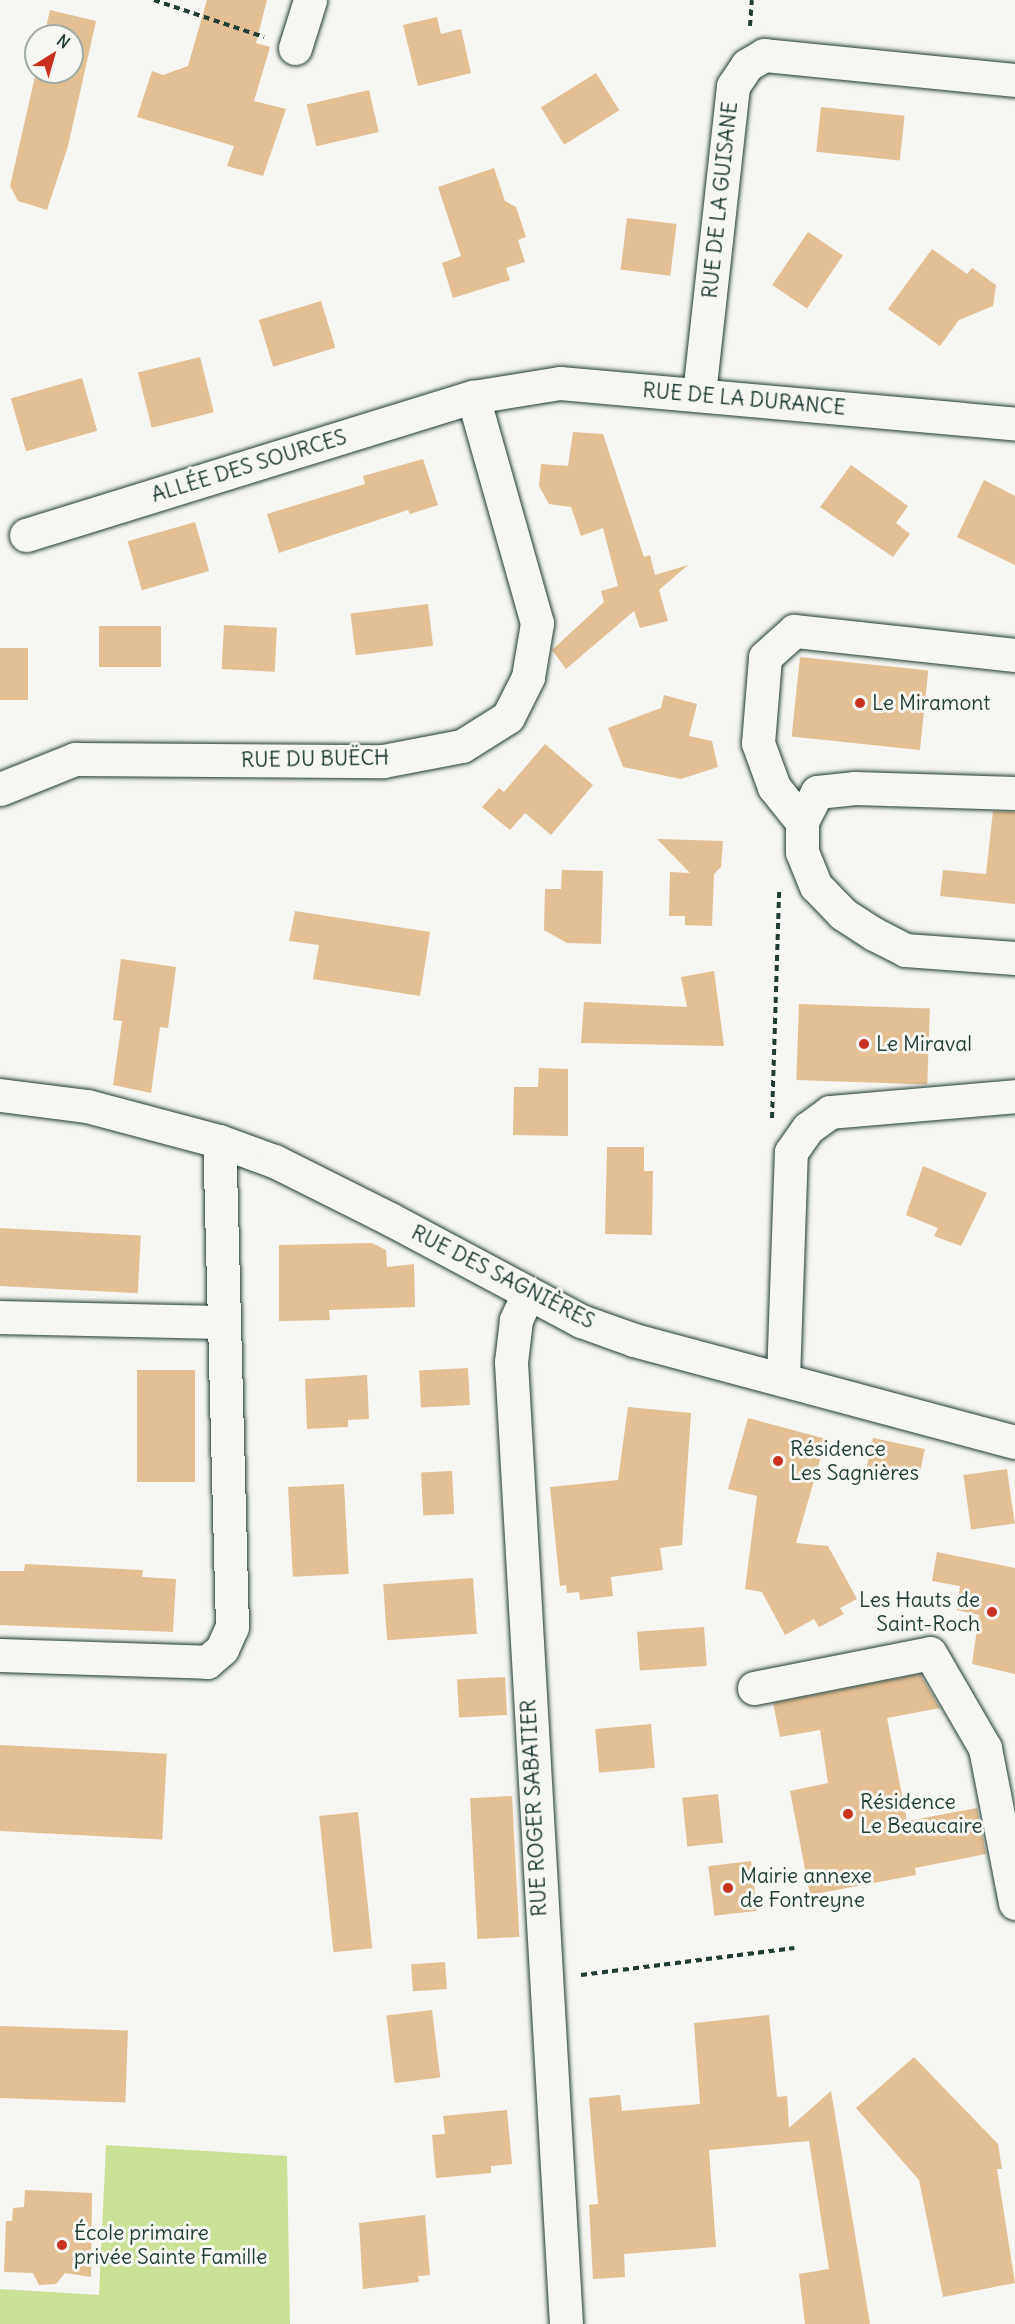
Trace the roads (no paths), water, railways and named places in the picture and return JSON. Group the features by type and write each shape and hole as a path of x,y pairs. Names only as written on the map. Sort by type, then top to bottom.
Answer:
{"street":[{"path":"295,48 310,0"},
{"name":"RUE DE LA GUISANE","path":"699,394 733,86 747,65 764,56 1015,80"},
{"name":"RUE DE LA DURANCE","path":"473,397 560,383 1015,424"},
{"name":"ALLÉE DES SOURCES","path":"26,535 473,397"},
{"name":"RUE DU BUËCH","path":"0,789 75,759 383,761 462,746 508,717 528,677 537,623 473,397"},
{"path":"802,822 774,787 758,743 765,657 794,631 1015,655"},
{"path":"1015,793 855,788 816,792 802,822 802,852 816,886 843,914 874,934 905,950 1015,958"},
{"name":"RUE DES SAGNIÈRES","path":"0,1095 87,1106 219,1141 274,1161 359,1203 581,1321 634,1340 783,1378 1015,1442"},
{"path":"783,1378 792,1152 808,1128 830,1112 1015,1096"},
{"path":"0,1655 207,1662 222,1649 232,1627 219,1141"},
{"name":"RUE ROGER SABATIER","path":"528,1294 516,1320 511,1362 543,1980 566,2324"},
{"path":"0,1317 224,1322"},
{"path":"754,1688 930,1653 985,1748 1008,1911"}],"place":[{"name":"Le Miramont","path":"860,703"},
{"name":"Le Miraval","path":"864,1044"},
{"name":"Résidence Les Sagnières","path":"778,1461"},
{"name":"Les Hauts de Saint-Roch","path":"992,1612"},
{"name":"Résidence Le Beaucaire","path":"848,1814"},
{"name":"Mairie annexe de Fontreyne","path":"728,1888"},
{"name":"École primaire privée Sainte Famille","path":"62,2245"}]}
